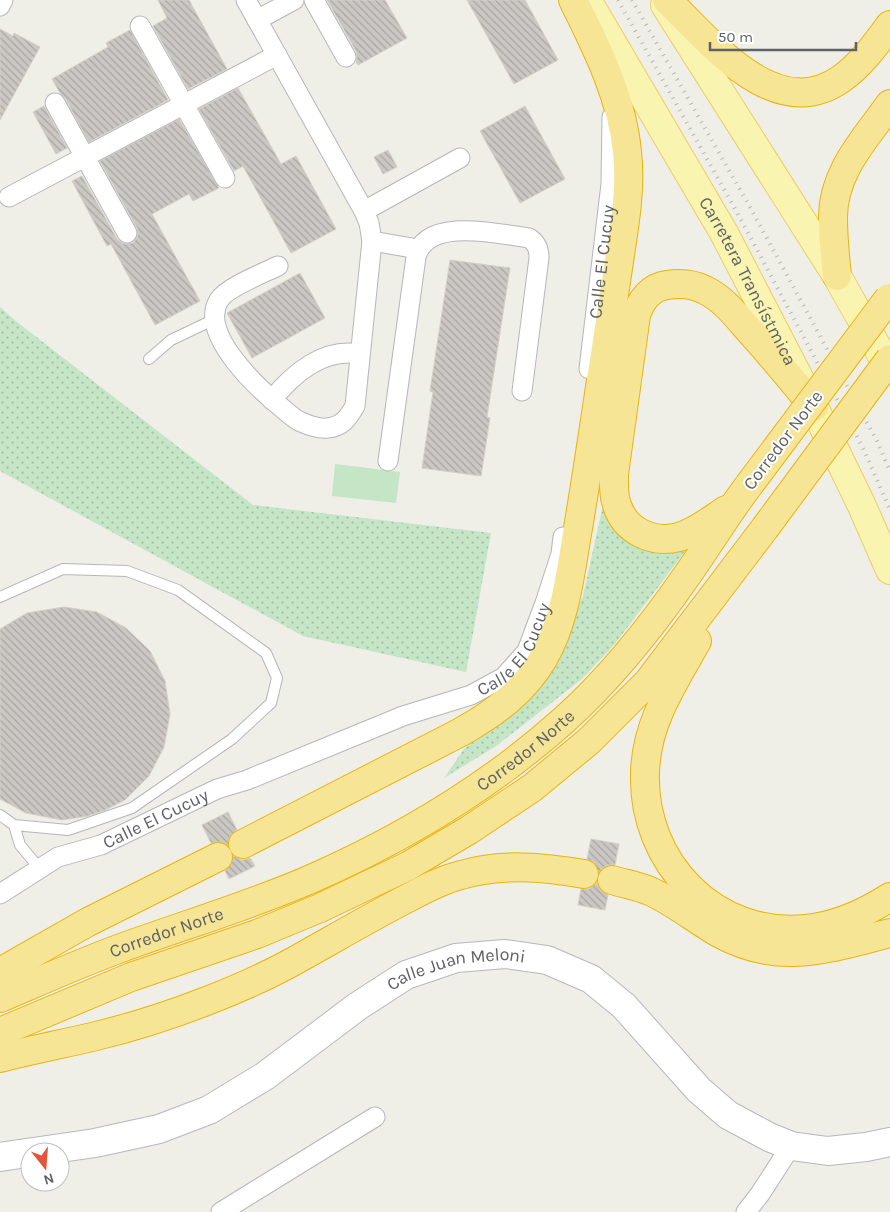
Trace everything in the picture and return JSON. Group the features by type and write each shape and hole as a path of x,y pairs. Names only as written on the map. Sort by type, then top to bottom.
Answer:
{"highway":[{"path":"243,844 460,732 494,711 509,700 531,676 550,645 558,626 570,576 587,472 626,216 628,172 627,151 613,89 600,55 573,0"},
{"path":"667,0 738,68 765,85 791,92 818,90 842,79 874,47 890,25"},
{"path":"837,276 833,218 837,188 841,176 855,152 890,104"},
{"path":"741,495 700,527 684,535 670,538 649,537 641,534 632,527 620,512 614,496 614,474 636,315 642,302 655,289 673,284 695,286 714,295 736,315 764,346 814,407"},
{"name":"Corredor Norte","path":"0,998 121,948 187,926 309,880 391,841 452,804 513,762 565,719 625,658 687,575 741,495 890,297"},
{"name":"Corredor Norte","path":"0,1032 131,977 257,934 320,908 408,866 469,830 532,788 589,741 642,688 890,360"},
{"path":"757,537 661,704 655,718 647,746 644,774 647,804 655,836 669,864 690,889 716,908 743,921 760,926 788,930 821,926 858,915 890,897"},
{"path":"0,972 88,922 218,856"},
{"path":"0,1058 144,1023 204,1002 292,962 428,887 460,875 519,867 584,874"},
{"path":"612,880 640,888 664,898 717,932 735,941 769,950 793,952 818,951 890,933"}],"main road":[{"name":"Carretera Transístmica","path":"587,0 724,233 814,407 862,506 890,570"},
{"path":"661,0 837,276 890,370"},
{"name":"Calle Juan Meloni","path":"0,1157 94,1143 159,1129 209,1110 265,1076 358,1006 406,976 456,958 505,954 547,960 591,979 624,1006 699,1090 728,1115 769,1138 791,1146 828,1151 866,1148 890,1142"}],"street":[{"path":"0,6 3,0"},
{"path":"246,0 369,223 372,241 355,406 348,418 340,424 326,428 299,422 253,383 232,357 218,330 215,319 216,305 225,292 278,266"},
{"path":"257,20 294,0"},
{"path":"314,0 346,57"},
{"path":"140,26 224,178"},
{"path":"9,197 277,55"},
{"name":"Calle El Cucuy","path":"0,894 58,857 101,845 217,789 256,776 403,716 471,695 504,678 527,651 546,604 561,554 591,361 611,184 613,89"},
{"path":"56,102 127,233"},
{"path":"364,211 460,158"},
{"path":"388,461 418,249 425,241 435,236 463,230 529,238 534,241 539,251 539,258 522,391"},
{"path":"372,241 418,249"},
{"path":"272,400 291,378 310,364 338,353 359,354"},
{"path":"221,1212 375,1117"},
{"path":"746,1212 791,1146"}],"lane":[{"path":"149,359 171,340 215,319"},
{"path":"0,597 63,569 127,571 178,590 266,653 277,678 271,702 232,739 132,808 68,830 14,825 0,815"},
{"path":"14,825 20,845 40,869"}],"green space":[{"path":"0,307 253,505 491,533 466,672 303,636 0,471"},
{"path":"335,464 400,472 396,503 332,496"},
{"path":"605,496 687,549 614,645 582,679 496,746 444,778 464,749 544,682 557,658 583,596"}],"building":[{"path":"158,0 189,0 227,69 188,89 153,26 167,18"},
{"path":"327,0 385,0 407,38 358,65 356,62 356,51"},
{"path":"467,0 525,0 558,60 514,84"},
{"path":"0,29 13,36 14,33 40,47 0,120"},
{"path":"130,30 168,100 89,142 65,98 52,79 108,47 106,43"},
{"path":"238,88 281,164 296,156 336,229 291,253 243,166 234,171 199,109"},
{"path":"44,106 67,148 56,154 33,112"},
{"path":"525,106 565,179 520,203 480,131"},
{"path":"179,119 219,188 193,201 189,194 152,214 200,301 155,325 111,244 107,246 72,181 82,176 117,239 126,244 133,243 137,238 137,228 100,161"},
{"path":"388,150 397,167 383,174 374,157"},
{"path":"450,260 510,268 487,417 490,418 481,476 422,468 433,392 430,391"},
{"path":"300,273 325,318 252,358 227,313"},
{"path":"64,607 97,612 126,628 150,651 165,681 170,714 164,747 149,776 125,800 88,816 62,820 26,813 0,799 0,629 27,613"},
{"path":"228,812 237,830 230,836 228,845 219,842 211,843 202,825"},
{"path":"591,839 619,844 615,865 608,865 599,872 594,862 587,859"},
{"path":"233,856 242,860 250,858 255,866 229,879 225,871 231,865"},
{"path":"597,883 601,891 608,895 605,910 578,905 581,889 589,889"}],"railway":[{"path":"618,0 739,216 864,450 890,510"},
{"path":"632,0 751,209 877,441 890,471"}]}
